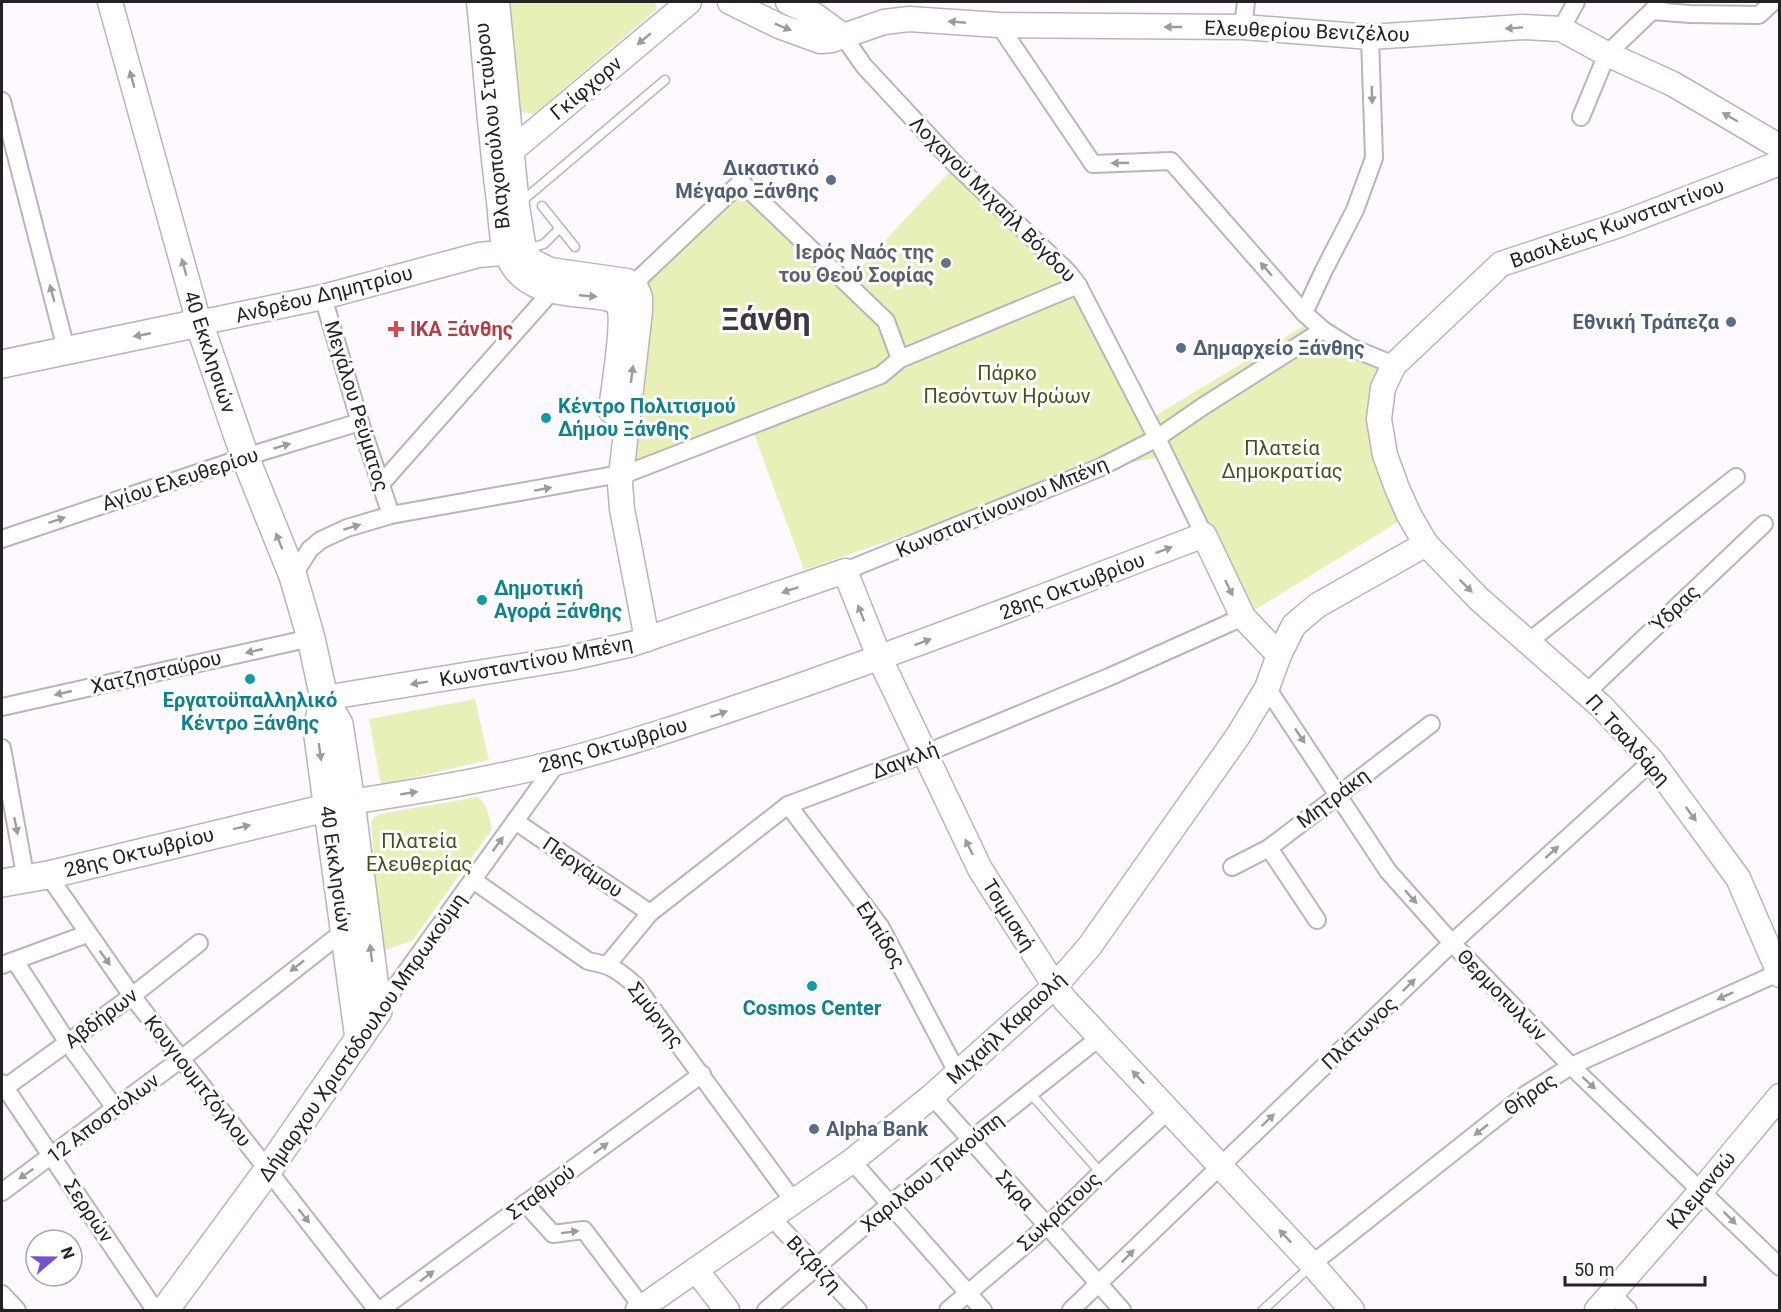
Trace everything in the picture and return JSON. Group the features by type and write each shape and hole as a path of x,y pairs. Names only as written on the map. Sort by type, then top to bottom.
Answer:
{"main road":[{"name":"Ανδρέου Δημητρίου","path":"2,364 199,323"},
{"name":"40 Εκκλησιών","path":"199,323 245,458 293,576 311,638 324,698 339,724 339,804 344,931 359,1040"},
{"name":"40 Εκκλησιών","path":"339,804 378,1011"},
{"name":"28ης Οκτωβρίου","path":"25,879 339,804"},
{"name":"Δήμαρχου Χριστόδουλου Μπρωκούμη","path":"165,1311 268,1170 378,1011"}],"street":[{"name":"40 Εκκλησιών","path":"110,2 199,323"},
{"name":"Βλαχοπούλου Σταύρου","path":"479,2 496,184 515,251"},
{"name":"Βλαχοπούλου Σταύρου","path":"497,2 517,206 515,251"},
{"name":"Γκίφχορν","path":"496,184 511,151 689,2"},
{"path":"730,2 779,26 820,41 843,36"},
{"name":"Λοχαγού Μιχαήλ Βόγδου","path":"788,2 813,14 843,36 864,66 956,165 1068,272 1078,285 1204,535"},
{"path":"1243,27 1246,2"},
{"path":"1561,29 1576,2"},
{"path":"1581,117 1607,54 1656,6 1690,15 1759,15 1773,2"},
{"name":"Ελευθερίου Βενιζέλου","path":"843,36 910,14 999,25 1243,27 1370,37 1522,27 1561,29 1607,54 1673,84 1779,147"},
{"path":"999,25 1093,164 1171,161 1304,313 1323,330 1350,347 1394,365"},
{"path":"1304,313 1355,210 1374,158 1370,37"},
{"path":"2,101 66,349"},
{"name":"Βασιλέως Κωνσταντίνου","path":"1426,543 1409,515 1385,454 1379,419 1383,388 1394,365 1501,264 1617,226 1779,163"},
{"path":"616,301 741,182 886,321 900,359"},
{"path":"463,260 482,242 496,184"},
{"name":"Ανδρέου Δημητρίου","path":"199,323 323,297 491,252 515,251"},
{"path":"612,476 640,306 638,290 634,284 614,278 550,270 515,251 510,262 522,276 540,288 551,292 609,298 616,301 620,307 621,325 612,476 622,509 639,642"},
{"path":"293,576 310,549 321,540 347,528 391,515 612,476 638,469 881,375 900,359 1078,285"},
{"path":"380,484 551,292"},
{"name":"Μεγάλου Ρεύματος","path":"323,297 360,422 391,515"},
{"name":"Κωνσταντίνουνου Μπένη","path":"846,571 1099,468 1157,438 1323,330"},
{"name":"Αγίου Ελευθερίου","path":"2,539 360,422"},
{"path":"1527,643 1736,477"},
{"name":"Ύδρας","path":"1586,693 1764,524"},
{"path":"1204,535 1243,617 1279,655"},
{"name":"28ης Οκτωβρίου","path":"339,804 460,785 557,763 684,726 880,659 1204,535"},
{"name":"Π. Τσαλδάρη","path":"1426,543 1479,599 1586,693 1652,761 1738,878 1779,973"},
{"name":"Μιχαήλ Καραολή","path":"640,1309 852,1161 958,1074 1055,986 1089,947 1238,736 1267,688 1279,655 1294,625 1318,605 1426,543"},
{"name":"Κωνσταντίνου Μπένη","path":"324,698 570,658 639,642 846,571"},
{"name":"Τσιμισκή","path":"846,571 880,659 980,869 1055,986 1065,1000 1312,1264 1352,1311"},
{"name":"Δαγκλή","path":"608,964 650,913 788,805 924,754 1109,677 1243,617"},
{"name":"Χατζησταύρου","path":"2,707 311,638"},
{"name":"Θερμοπυλών","path":"1267,688 1388,871 1452,943 1571,1066 1702,1190 1779,1267"},
{"name":"Μητράκη","path":"1232,867 1269,848 1431,724"},
{"path":"2,748 25,879"},
{"name":"Πλάτωνος","path":"1071,1311 1452,943 1652,761"},
{"name":"Δήμαρχου Χριστόδουλου Μπρωκούμη","path":"378,1011 557,763"},
{"name":"Ελπίδος","path":"788,805 880,926 958,1074"},
{"name":"Περγάμου","path":"515,821 650,913"},
{"path":"1269,848 1317,920"},
{"name":"Κουγιουμτζόγλου","path":"25,879 87,934 132,996 379,1311"},
{"name":"Σμύρνης","path":"473,880 588,961 608,964 635,985 794,1202"},
{"name":"12 Αποστόλων","path":"2,1192 181,1059 344,931"},
{"path":"87,934 8,963 115,1108"},
{"name":"Αβδήρων","path":"2,1087 68,1043 199,943"},
{"name":"Θήρας","path":"1312,1264 1526,1095 1571,1066 1779,973"},
{"name":"Χαριλάου Τρικούπη","path":"766,1311 889,1205 1100,1037"},
{"name":"Σταθμού","path":"379,1311 702,1074"},
{"name":"Σερρών","path":"2,1087 52,1156 155,1311"},
{"name":"Σκρα","path":"932,1096 1122,1311"},
{"name":"Κλεμανσώ","path":"1612,1305 1779,1096"},
{"name":"Σωκράτους","path":"948,1311 1047,1226 1169,1110"},
{"path":"852,1161 983,1311"},
{"path":"525,1203 553,1234 584,1230 640,1309"},
{"name":"Βιζβίζη","path":"771,1217 858,1311"},
{"path":"696,1270 727,1311"},
{"path":"2,1294 17,1311"}],"lane":[{"path":"517,206 665,80"},
{"path":"542,206 576,247"},
{"path":"515,251 544,244 560,228"},
{"path":"1030,1093 1101,1173"},
{"path":"1263,1311 1312,1264"}],"green space":[{"path":"507,2 655,2 657,9 534,114 521,112"},
{"path":"956,165 1078,285 1148,420 1312,321 1394,365 1379,419 1409,515 1243,617 1166,456 1099,468 804,570 751,426 620,474 637,288 741,182 846,282"},
{"path":"475,699 489,760 381,785 369,719"},
{"name":"Πλατεία Ελευθερίας","path":"477,797 486,807 492,829 413,940 383,951 371,823 373,818 379,814"}],"place":[{"name":"Δικαστικό Μέγαρο Ξάνθης","path":"831,180"},
{"name":"Ιερός Ναός της του Θεού Σοφίας","path":"946,263"},
{"name":"Εθνική Τράπεζα","path":"1731,322"},
{"name":"ΙΚΑ Ξάνθης","path":"396,329"},
{"name":"Δημαρχείο Ξάνθης","path":"1181,348"},
{"name":"Κέντρο Πολιτισμού Δήμου Ξάνθης","path":"546,418"},
{"name":"Δημοτική Αγορά Ξάνθης","path":"482,600"},
{"name":"Εργατοϋπαλληλικό Κέντρο Ξάνθης","path":"250,679"},
{"name":"Cosmos Center","path":"812,986"},
{"name":"Alpha Bank","path":"814,1129"}],"district":[{"name":"Ξάνθη","path":"766,319"}],"park label":[{"name":"Πάρκο Πεσόντων Ηρώων","path":"1007,384"},
{"name":"Πλατεία Δημοκρατίας","path":"1282,460"}]}
